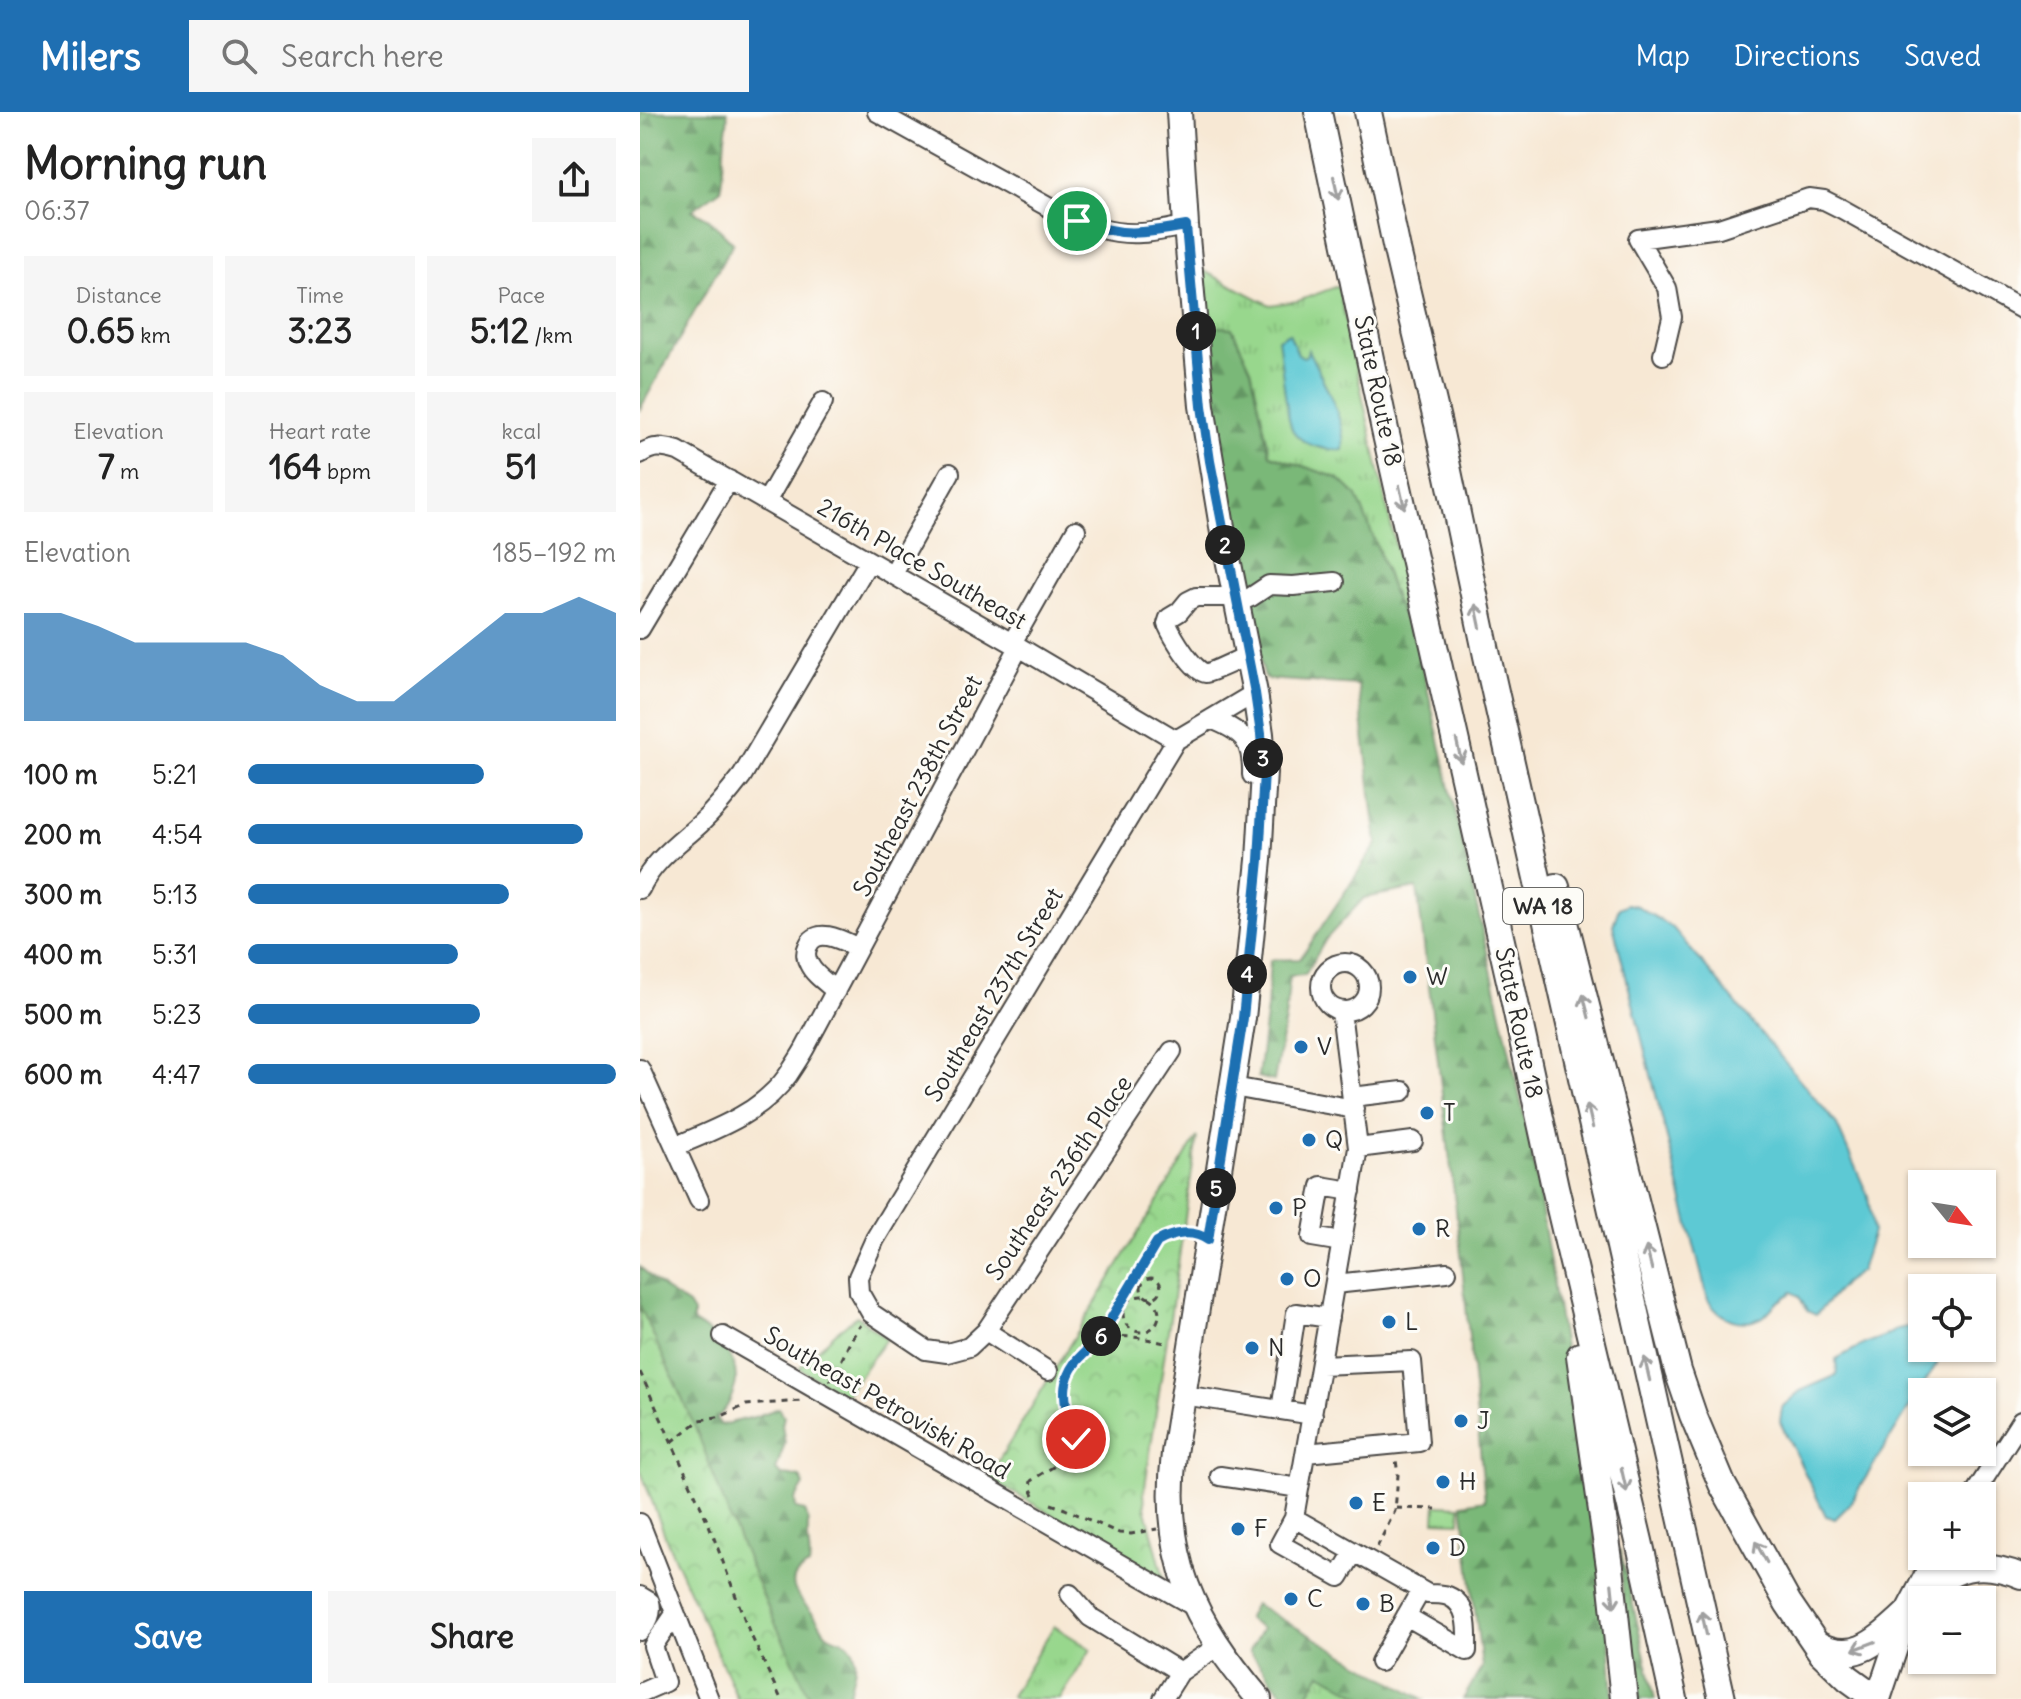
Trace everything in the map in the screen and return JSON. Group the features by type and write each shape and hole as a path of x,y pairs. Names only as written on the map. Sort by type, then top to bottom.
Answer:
{"highway":[{"name":"State Route 18","path":"1318,112 1385,430 1674,1699"},
{"name":"State Route 18","path":"1368,112 1722,1699"},
{"path":"1487,656 1544,840 1688,1400 1722,1484 1788,1603 1814,1643 1848,1678 1877,1699"},
{"path":"1555,1187 1610,1567 1624,1699"},
{"path":"1814,1643 1835,1652 1856,1651 1876,1642 1908,1614"}],"main road":[{"path":"1179,112 1204,420 1255,693 1264,772 1243,1018 1183,1395 1171,1481 1172,1526 1177,1554 1195,1607 1218,1646 1259,1699"},
{"path":"1996,1557 2021,1575"},
{"path":"1934,1586 1957,1571 1978,1567 2005,1569 2021,1575"},
{"path":"1877,1699 1908,1624"}],"street":[{"path":"877,112 1059,213 1086,224 1121,233 1143,234 1186,226"},
{"path":"1663,355 1672,317 1667,288 1638,239 1719,228 1809,198 1824,200 1842,209 2021,309"},
{"path":"766,502 823,402"},
{"name":"216th Place Southeast","path":"640,454 649,448 661,446 678,451 1176,740"},
{"path":"893,574 950,473"},
{"path":"640,629 729,480"},
{"name":"Southeast 238th Street","path":"676,1146 728,1124 762,1102 787,1078 836,991 1076,530"},
{"path":"640,889 664,855 701,823 742,776 869,561"},
{"path":"1247,656 1211,672 1203,672 1179,645 1167,624 1169,618 1196,597 1236,600 1251,597 1269,585 1335,582"},
{"name":"Southeast 237th Street","path":"986,1331 969,1347 947,1353 926,1350 871,1313 859,1292 858,1277 875,1239 1176,740 1255,693"},
{"path":"1211,719 1240,733 1253,757 1251,820 1260,845"},
{"path":"836,991 809,966 806,955 808,946 813,939 821,936 834,937 858,948"},
{"path":"1341,1011 1358,1148 1294,1518 1280,1544 1339,1577 1361,1556"},
{"name":"Southeast 236th Place","path":"986,1331 1172,1051"},
{"path":"640,1069 699,1200"},
{"path":"1233,1087 1353,1103 1403,1091"},
{"path":"1358,1148 1413,1141"},
{"path":"1342,1242 1312,1237 1321,1186 1351,1191"},
{"path":"1335,1284 1447,1272"},
{"path":"1281,1410 1296,1313 1329,1318"},
{"path":"986,1331 1048,1371"},
{"name":"Southeast Petroviski Road","path":"723,1336 1195,1607"},
{"path":"1306,1453 1419,1442 1412,1361 1321,1365"},
{"path":"1183,1395 1313,1415"},
{"path":"1982,1482 2021,1421"},
{"path":"1220,1476 1299,1488"},
{"path":"1294,1518 1428,1594 1448,1596 1459,1604 1466,1619 1467,1651 1406,1616"},
{"path":"640,1524 706,1698"},
{"path":"1380,1662 1421,1590"},
{"path":"1070,1594 1090,1617 1180,1672"},
{"path":"640,1596 650,1602 651,1615 640,1631"},
{"path":"668,1691 646,1649 675,1614"},
{"path":"1163,1699 1180,1672 1218,1646"},
{"path":"641,1688 668,1691"}],"path":[{"path":"1096,1344 1157,1242 1186,1233 1208,1240"},
{"path":"1149,1297 1135,1296 1122,1313 1127,1326 1133,1330 1147,1331 1157,1322 1158,1308 1149,1297 1143,1293 1142,1285 1146,1279 1154,1279 1159,1283 1160,1291 1156,1296 1149,1297"},
{"path":"1139,1338 1140,1332"},
{"path":"1038,1499 1032,1493 1031,1481 1072,1455 1076,1439 1064,1393 1066,1380 1083,1354 1104,1339 1116,1337 1169,1344"},
{"path":"640,1372 709,1525 749,1631 781,1699"},
{"path":"1361,1556 1381,1541 1395,1508 1398,1475 1394,1444"},
{"path":"1048,1503 1119,1533 1131,1534 1172,1526"},
{"path":"1395,1508 1436,1509"}],"green space":[{"path":"640,112 727,112 720,190 692,210 709,219 733,243 640,409"},
{"path":"1204,271 1270,305 1298,301 1338,286 1418,647 1396,602 1377,546 1337,478 1270,455 1251,369 1205,326"},
{"path":"1205,326 1232,328 1251,369 1270,455 1338,478 1357,496 1396,602 1418,647 1531,1146 1608,1617 1613,1699 1463,1699 1482,1667 1462,1504 1485,1500 1459,1235 1417,888 1364,898 1326,939 1305,975 1290,976 1274,1081 1258,1077 1270,960 1300,959 1377,844 1358,685 1265,679 1230,528"},
{"path":"1197,1137 1144,1493 1164,1579 988,1478"},
{"path":"640,1267 665,1290 688,1305 693,1313 693,1322 716,1338 733,1362 736,1384 727,1407 716,1418 721,1425 779,1408 784,1416 785,1443 776,1470 782,1475 800,1477 804,1485 795,1500 796,1509 805,1511 808,1521 810,1558 809,1566 799,1572 793,1585 825,1632 848,1643 853,1650 855,1662 849,1699 737,1699 640,1453"},
{"path":"640,1306 698,1434 769,1610 811,1699 738,1699 667,1541 640,1469"},
{"path":"857,1316 886,1339 845,1396 799,1368"},
{"path":"1436,1505 1460,1506 1460,1522 1435,1521"},
{"path":"1620,1550 1655,1699 1630,1699"},
{"path":"1255,1604 1423,1699 1366,1699 1321,1673 1305,1699 1287,1699 1249,1651 1262,1629 1247,1619"},
{"path":"1054,1626 1091,1649 1060,1699 1016,1699 1011,1696"},
{"path":"1321,1672 1366,1699 1305,1699"}],"water":[{"path":"1289,333 1298,354 1306,356 1308,350 1326,386 1341,426 1343,450 1330,450 1303,440 1290,425 1278,339"},
{"path":"1627,904 1637,906 1673,928 1836,1123 1868,1196 1873,1232 1861,1271 1844,1283 1816,1315 1807,1311 1799,1296 1792,1292 1763,1317 1747,1322 1725,1317 1708,1300 1613,925 1619,908"},
{"path":"1908,1327 1908,1362 1938,1362 1928,1378 1908,1378 1908,1410 1848,1506 1835,1519 1826,1516 1780,1422 1782,1407 1800,1391 1837,1375 1836,1359"}],"place":[{"name":"W","path":"1410,977"},
{"name":"V","path":"1301,1047"},
{"name":"T","path":"1427,1113"},
{"name":"Q","path":"1309,1140"},
{"name":"P","path":"1276,1208"},
{"name":"R","path":"1419,1229"},
{"name":"O","path":"1287,1279"},
{"name":"L","path":"1389,1322"},
{"name":"N","path":"1252,1348"},
{"name":"J","path":"1461,1421"},
{"name":"H","path":"1443,1482"},
{"name":"E","path":"1356,1503"},
{"name":"F","path":"1238,1529"},
{"name":"D","path":"1433,1548"},
{"name":"C","path":"1291,1599"},
{"name":"B","path":"1363,1604"}],"route":[{"path":"1076,1439 1064,1393 1073,1367 1096,1344 1157,1242 1186,1233 1208,1240 1243,1018 1259,860 1264,772 1255,693 1224,539 1202,406 1186,226 1143,234 1121,233 1077,221"}]}
